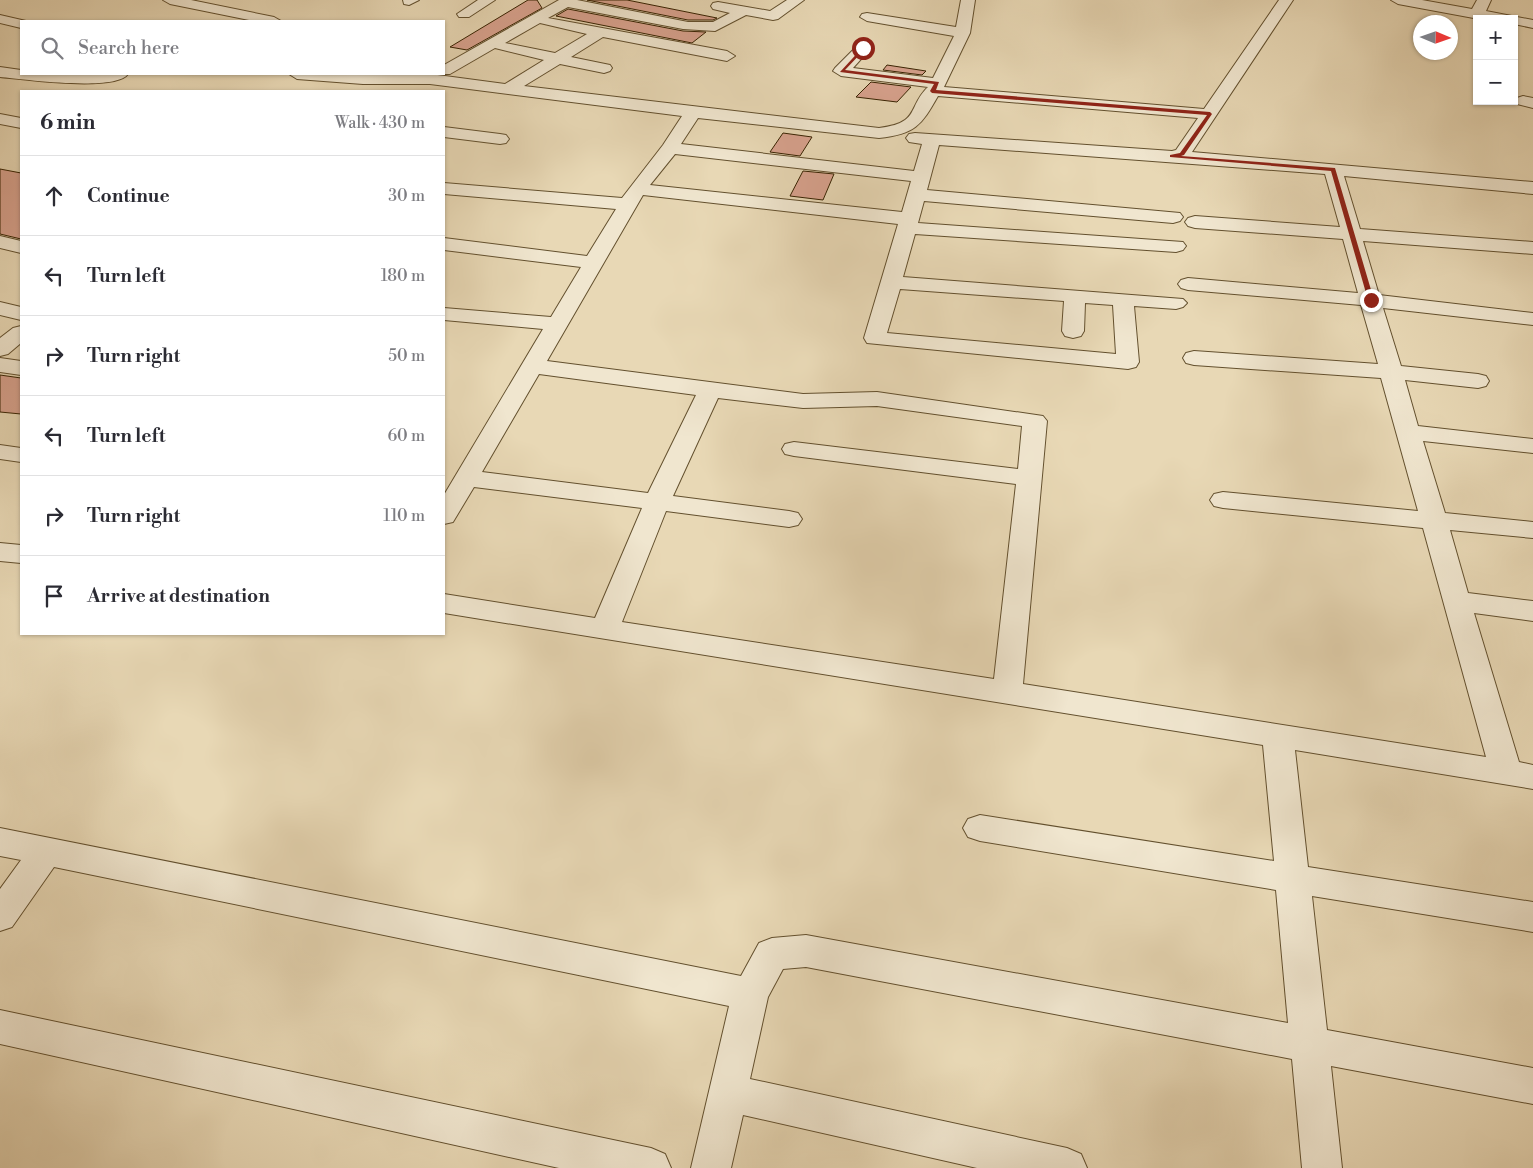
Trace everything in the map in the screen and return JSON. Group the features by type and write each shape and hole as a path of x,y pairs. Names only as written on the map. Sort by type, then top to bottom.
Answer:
{"street":[{"path":"170,0 269,20"},
{"path":"464,14 488,0"},
{"path":"718,6 773,16 797,0"},
{"path":"879,134 912,125 935,87 962,33 968,15 968,0"},
{"path":"1172,156 1182,154 1286,0"},
{"path":"1398,0 1483,15"},
{"path":"1477,14 1484,0"},
{"path":"445,71 568,1 687,25 715,27 744,11"},
{"path":"867,18 962,33"},
{"path":"0,19 20,24"},
{"path":"1518,21 1533,24"},
{"path":"546,22 727,56"},
{"path":"508,89 599,33"},
{"path":"502,47 604,68"},
{"path":"863,48 842,71 935,87 1210,114"},
{"path":"445,52 470,56"},
{"path":"0,72 27,77 73,80 112,75"},
{"path":"310,75 363,79 438,75 508,89 932,140 1172,156 1533,188"},
{"path":"348,90 363,79"},
{"path":"445,514 632,196 670,148 693,112"},
{"path":"0,119 20,123"},
{"path":"445,132 500,139"},
{"path":"932,140 874,338 1128,362 1123,300"},
{"path":"670,148 1074,209 1173,218"},
{"path":"445,604 1278,735 1519,775 1457,601 1333,170"},
{"path":"445,188 632,196 1072,239 1176,246"},
{"path":"1072,239 1074,209"},
{"path":"1195,222 1533,248"},
{"path":"0,242 20,247"},
{"path":"445,244 593,263"},
{"path":"890,282 1176,304"},
{"path":"1188,284 1371,300 1533,319"},
{"path":"1073,331 1075,296"},
{"path":"0,308 20,314"},
{"path":"445,314 557,324"},
{"path":"0,348 20,334"},
{"path":"1194,358 1391,372 1478,381"},
{"path":"0,366 20,368"},
{"path":"532,366 803,401 877,398 1035,421 1007,692"},
{"path":"605,629 657,502 710,390"},
{"path":"1409,432 1533,446"},
{"path":"794,449 1029,478"},
{"path":"0,452 20,455"},
{"path":"467,478 790,519"},
{"path":"1223,500 1533,530"},
{"path":"0,552 20,554"},
{"path":"1457,601 1533,611"},
{"path":"1278,735 1322,1168"},
{"path":"980,828 1533,917"},
{"path":"0,842 750,994"},
{"path":"0,916 46,852"},
{"path":"711,1168 750,994 772,954 806,951 1533,1086"},
{"path":"0,1027 651,1168"},
{"path":"728,1093 1067,1168"}],"building":[{"path":"528,0 537,0 542,8 467,50 450,47"},
{"path":"587,0 627,0 717,18 713,20 688,20"},
{"path":"568,9 683,31 706,32 692,43 556,16"},
{"path":"887,65 926,71 922,75 883,70"},
{"path":"871,82 911,87 897,102 856,97"},
{"path":"783,133 812,137 800,156 770,152"},
{"path":"0,169 20,173 20,239 0,234"},
{"path":"803,171 834,174 823,200 790,196"},
{"path":"0,375 20,378 20,414 0,412"}],"route":[{"path":"863,48 842,71 937,83 932,91 1210,114 1182,154 1172,156 1333,170 1371,300"}]}
